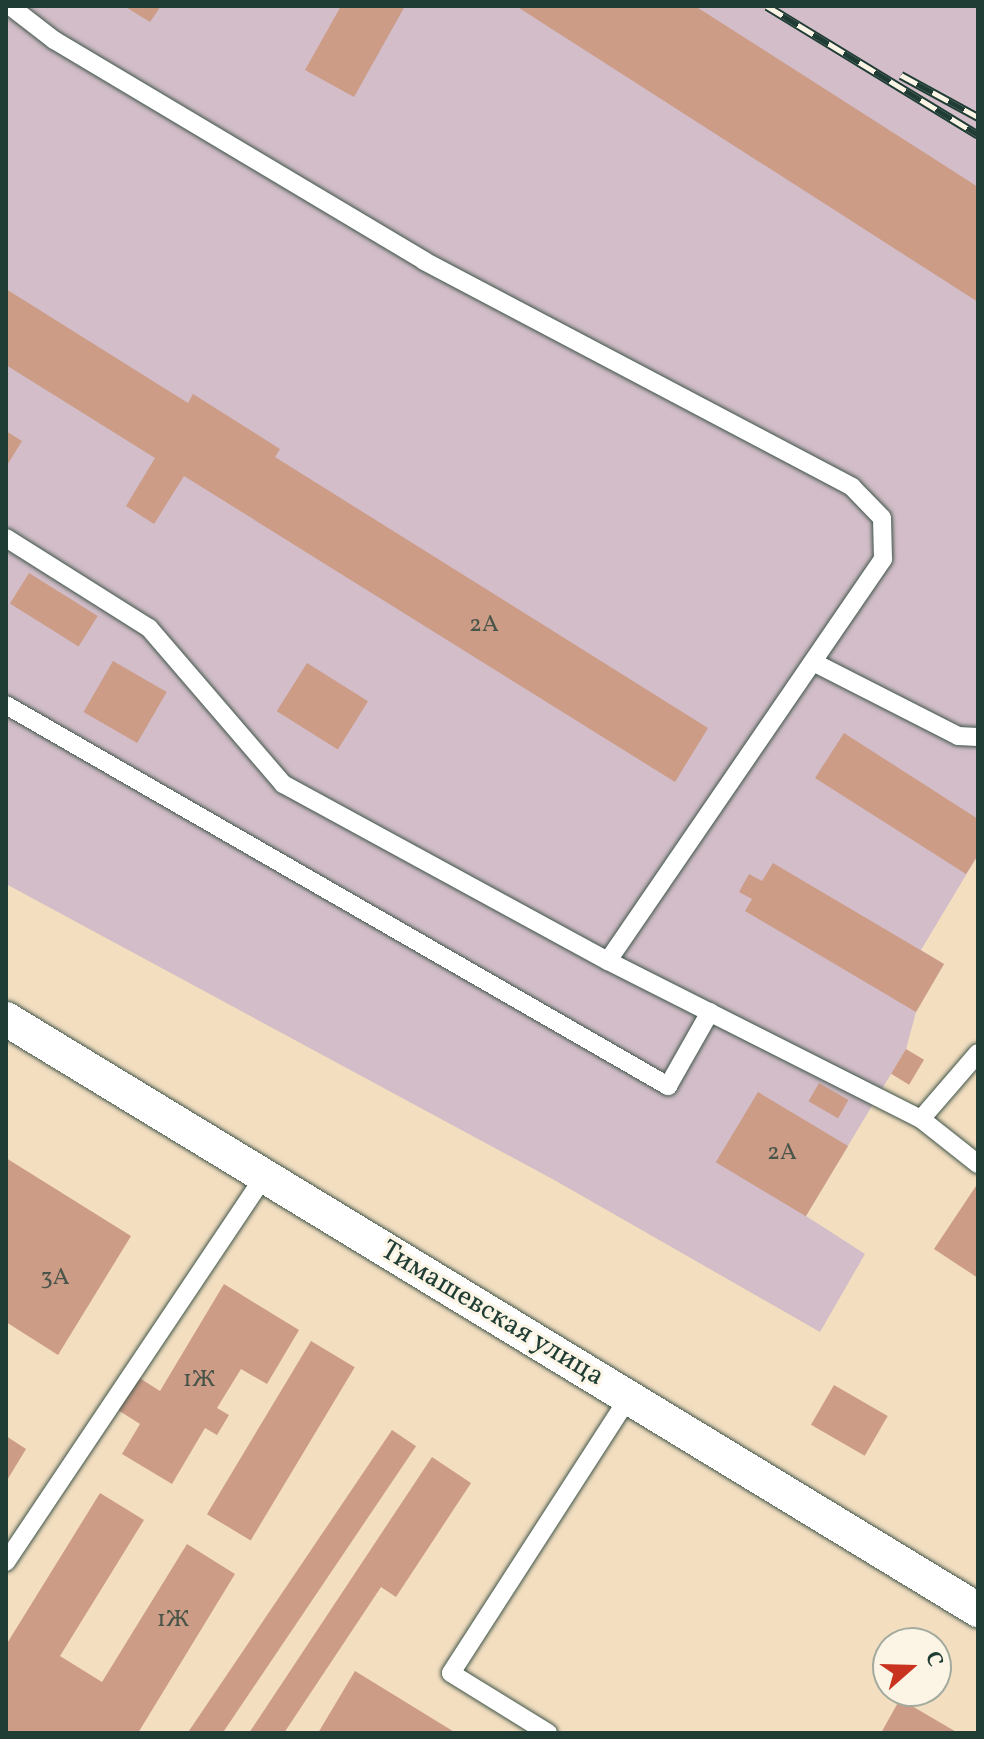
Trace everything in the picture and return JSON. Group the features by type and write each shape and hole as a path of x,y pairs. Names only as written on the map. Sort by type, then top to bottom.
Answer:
{"street":[{"name":"Тимашевская улица","path":"6,1019 978,1610"}],"lane":[{"path":"10,6 54,40 424,261 852,487 882,518 883,559 608,961"},
{"path":"6,538 149,628 283,784 608,961 921,1119 978,1164"},
{"path":"813,662 958,736 978,737"},
{"path":"6,705 668,1086 710,1012"},
{"path":"921,1119 978,1053"},
{"path":"6,1562 264,1176"},
{"path":"548,1733 451,1673 629,1397"}],"shaded area":[{"path":"6,6 978,6 978,855 921,950 944,964 916,1012 906,1049 806,1216 865,1254 820,1332 556,1181 6,884"}],"building":[{"path":"124,6 161,6 150,22"},
{"path":"341,6 405,6 354,97 305,70"},
{"path":"516,6 695,6 950,169 978,187 978,302"},
{"path":"6,289 188,403 193,394 280,449 275,457 708,728 675,782 184,476 154,524 126,506 155,458 6,365"},
{"path":"6,431 22,441 6,467"},
{"path":"29,573 98,616 79,646 10,604"},
{"path":"113,661 167,692 137,743 84,712"},
{"path":"307,663 368,701 338,749 277,711"},
{"path":"844,733 978,819 978,855 966,874 815,778"},
{"path":"773,863 944,964 916,1012 745,911 752,899 739,892 749,874 762,881"},
{"path":"906,1049 924,1060 909,1085 891,1074"},
{"path":"819,1083 848,1100 838,1118 808,1101"},
{"path":"758,1092 848,1146 806,1216 716,1162"},
{"path":"6,1158 131,1236 58,1355 6,1322"},
{"path":"978,1183 978,1278 934,1249"},
{"path":"224,1284 299,1330 267,1384 241,1369 217,1408 229,1415 217,1435 205,1428 172,1484 122,1454 140,1424 118,1410 138,1377 160,1391"},
{"path":"311,1341 355,1367 251,1540 207,1514"},
{"path":"834,1385 888,1416 865,1456 811,1425"},
{"path":"392,1430 416,1446 223,1733 188,1733"},
{"path":"6,1436 26,1449 6,1482"},
{"path":"432,1457 471,1483 396,1597 381,1587 284,1733 249,1733"},
{"path":"100,1493 144,1520 60,1656 102,1682 187,1544 235,1574 138,1733 6,1733 6,1645"},
{"path":"355,1671 456,1733 318,1733"},
{"path":"896,1707 914,1707 958,1733 881,1733"}],"railway":[{"path":"767,6 978,135"},
{"path":"901,75 978,117"}]}
